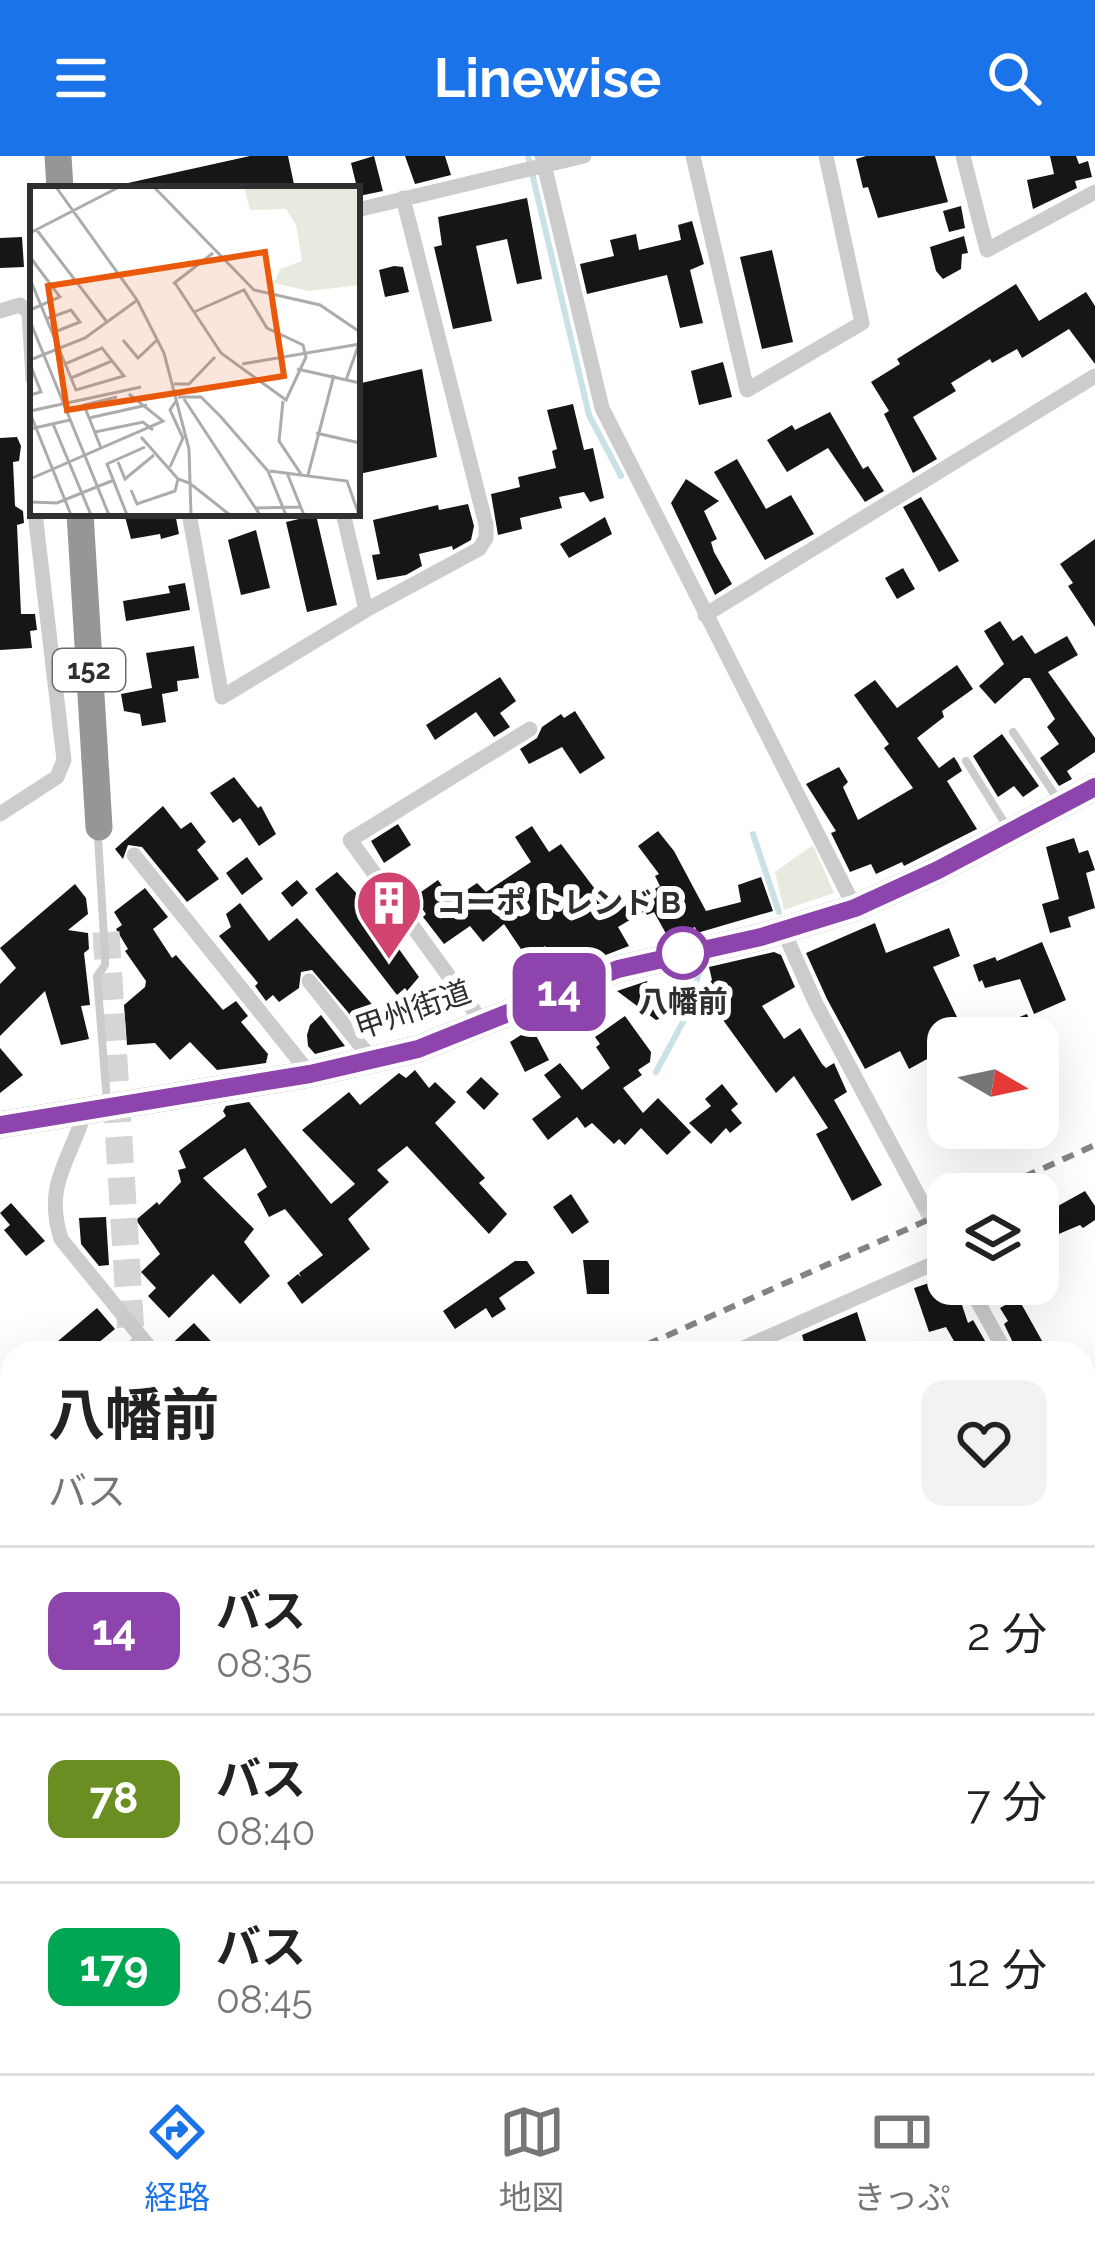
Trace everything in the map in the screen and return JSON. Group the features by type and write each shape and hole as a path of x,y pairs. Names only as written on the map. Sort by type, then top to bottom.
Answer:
{"highway":[{"path":"58,156 60,186"},
{"name":"152","path":"80,516 98,832"},
{"name":"甲州街道","path":"0,1125 310,1074 418,1049 618,969 784,930 855,908 1095,787"}],"street":[{"path":"360,209 543,160 584,156"},
{"path":"693,156 747,390 862,323 826,156"},
{"path":"964,156 987,250 1095,192"},
{"path":"543,160 602,408 855,908"},
{"path":"190,516 222,697 479,549 486,538 403,198"},
{"path":"0,310 20,305 29,312 30,329"},
{"path":"705,615 1095,376"},
{"path":"0,814 57,777 64,760 34,516"},
{"path":"345,516 366,610"},
{"path":"482,1022 350,840 530,728"},
{"path":"134,855 310,1074"},
{"path":"784,930 816,1004 923,1204"},
{"path":"309,981 373,1061"},
{"path":"96,1112 58,1172 56,1222 61,1239 144,1341"},
{"path":"757,1341 927,1260"},
{"path":"980,1305 999,1341"}],"lane":[{"path":"1013,732 1061,804"},
{"path":"966,761 1010,831"},
{"path":"96,1112 97,976 105,965 98,832"}],"shaded area":[{"path":"813,845 834,893 784,910 775,872"}],"building":[{"path":"250,156 288,156 294,186 128,186"},
{"path":"374,156 383,191 360,196 351,163"},
{"path":"405,156 445,156 451,175 415,184"},
{"path":"935,156 948,202 878,218 856,159"},
{"path":"1050,156 1076,156 1079,164 1088,161 1092,177 1075,181 1077,188 1033,209 1027,180 1054,174"},
{"path":"527,198 542,279 517,284 507,239 476,246 492,321 453,329 434,247 442,245 438,217"},
{"path":"961,206 965,228 949,232 943,211"},
{"path":"692,221 704,264 690,270 703,323 680,328 667,275 587,294 580,264 614,256 610,240 636,234 639,250 681,240 678,225"},
{"path":"964,236 968,253 962,254 961,269 943,279 930,247"},
{"path":"22,237 24,267 0,268 0,238"},
{"path":"772,250 793,342 762,349 740,257"},
{"path":"403,267 409,292 385,297 379,270"},
{"path":"1016,284 1039,321 1086,292 1095,306 1095,364 1069,329 1022,358 1017,349 992,363 990,359 951,383 956,391 913,417 937,459 913,473 884,414 889,411 871,382 900,364 897,359"},
{"path":"723,362 732,397 699,405 691,371"},
{"path":"422,369 437,457 360,474 360,383"},
{"path":"573,404 584,450 593,448 604,498 590,502 584,492 559,497 562,508 520,518 522,529 498,535 491,494 520,487 518,477 556,468 552,451 557,449 547,410"},
{"path":"830,412 863,469 868,466 884,491 865,502 828,448 787,472 767,440"},
{"path":"17,437 21,446 19,461 13,462 15,506 23,511 24,523 17,525 21,614 35,614 37,630 30,631 32,648 0,650 0,438"},
{"path":"737,459 766,509 791,495 814,534 765,560 714,472"},
{"path":"686,479 719,501 704,511 717,539 711,542 714,552 732,584 715,595 671,503"},
{"path":"921,497 959,561 939,572 903,507"},
{"path":"468,504 474,526 471,540 453,550 452,546 419,554 422,566 406,575 377,580 372,555 380,554 373,520 438,505 439,510"},
{"path":"125,516 176,516 179,534 131,539"},
{"path":"316,516 337,605 307,612 286,522"},
{"path":"605,517 612,534 569,558 560,544"},
{"path":"256,530 270,588 241,595 228,540"},
{"path":"1095,539 1095,627 1068,586 1073,583 1060,564"},
{"path":"903,568 915,589 897,599 885,578"},
{"path":"185,583 190,610 126,621 123,601 170,593 168,586"},
{"path":"1000,621 1013,641 1022,635 1035,654 1067,636 1078,655 1048,672 1095,738 1095,752 1067,771 1072,779 1059,786 1040,758 1059,744 1047,727 1055,719 1030,678 995,704 979,686 1004,664 984,631"},
{"path":"194,646 199,678 177,681 178,691 162,694 166,722 142,726 140,714 124,711 121,694 152,688 146,653"},
{"path":"957,665 973,689 942,711 944,717 917,738 939,768 954,757 958,763 962,771 947,781 977,829 904,866 902,862 876,874 871,864 850,872 831,833 836,831 806,784 839,767 858,820 913,788 854,695 875,680 897,708"},
{"path":"500,677 516,701 500,713 510,727 494,737 476,712 435,740 426,725"},
{"path":"575,711 605,758 580,774 562,747 529,764 520,749 537,738 542,727"},
{"path":"1002,734 1039,786 1023,797 1014,786 998,797 973,756"},
{"path":"234,777 261,806 276,834 259,846 240,818 233,823 210,793"},
{"path":"163,806 181,829 191,822 206,842 197,850 219,879 187,902 142,847 128,845 123,859 115,849"},
{"path":"398,824 411,845 384,863 371,841"},
{"path":"532,826 549,852 561,844 613,913 660,886 655,876 659,874 638,846 658,831 706,911 741,902 738,885 761,877 773,911 697,933 695,927 669,939 654,912 647,915 645,911 618,927 629,946 559,973 545,946 527,958 504,924 483,942 470,926 444,944 414,897 438,880 452,900 477,883 486,892 531,862 515,837"},
{"path":"1074,838 1079,853 1088,850 1095,870 1086,873 1095,908 1068,917 1071,927 1050,933 1042,904 1059,899 1046,847"},
{"path":"247,857 263,879 242,895 226,873"},
{"path":"337,872 419,977 407,991 397,995 315,889"},
{"path":"297,880 308,893 292,907 281,893"},
{"path":"75,884 86,898 88,914 68,930 88,933 89,949 84,953 90,1005 81,1006 89,1039 61,1045 45,991 0,1036 0,984 16,968 0,948"},
{"path":"145,888 168,917 153,929 172,958 176,955 223,1010 236,1001 248,1016 241,1022 268,1054 266,1063 217,1070 190,1042 170,1060 155,1043 127,1045 124,1005 146,981 125,951 116,929 122,925 114,912"},
{"path":"240,903 269,941 297,918 380,1018 364,1031 312,970 301,972 299,988 279,1002 273,995 266,1001 255,986 258,983 219,936 231,927 226,914"},
{"path":"875,923 886,953 949,928 960,956 933,967 957,1017 927,1017 927,1059 909,1069 900,1051 865,1069 806,953"},
{"path":"1042,942 1066,1000 1034,1014 1020,979 985,988 979,982 973,965 995,957 997,961"},
{"path":"774,952 781,955 795,987 762,1006 784,1039 800,1028 822,1064 826,1068 834,1063 847,1092 834,1100 882,1185 852,1201 816,1134 828,1128 794,1076 776,1093 702,991 712,980 709,967"},
{"path":"647,981 651,999 665,995 671,1015 656,1020 617,991"},
{"path":"321,1015 345,1046 315,1054 307,1035"},
{"path":"625,1016 651,1052 650,1062 638,1070 642,1075 623,1088 643,1113 658,1098 691,1132 667,1155 641,1128 625,1145 619,1139 614,1144 592,1123 585,1128 577,1117 548,1140 532,1119 561,1097 544,1075 560,1063 582,1090 610,1068 595,1037"},
{"path":"532,1028 549,1060 525,1072 510,1042"},
{"path":"0,1048 23,1075 0,1093"},
{"path":"415,1070 429,1088 435,1082 456,1102 435,1123 485,1178 479,1183 507,1214 489,1234 407,1146 377,1170 389,1182 348,1219 370,1249 302,1304 287,1283 298,1274 301,1277 299,1273 323,1255 285,1209 269,1217 257,1194 267,1187 245,1148 203,1178 254,1229 244,1242 270,1276 240,1304 213,1274 169,1318 148,1296 156,1288 141,1272 160,1254 136,1220 181,1182 178,1170 186,1168 179,1151 226,1116 226,1106 249,1102 331,1204 355,1184 302,1130 349,1092 360,1105 399,1073 406,1078"},
{"path":"481,1077 499,1094 484,1110 466,1092"},
{"path":"722,1084 738,1104 731,1110 742,1123 730,1133 726,1128 711,1144 689,1123 711,1106 705,1099"},
{"path":"1085,1191 1095,1206 1095,1220 1059,1234 1059,1205"},
{"path":"571,1194 589,1222 572,1234 553,1207"},
{"path":"11,1203 45,1241 26,1256 4,1230 10,1225 0,1213"},
{"path":"106,1217 109,1265 99,1266 81,1244 79,1218"},
{"path":"583,1260 609,1260 609,1294 587,1294"},
{"path":"515,1261 527,1261 535,1273 499,1298 506,1309 492,1318 486,1308 455,1329 443,1311"},
{"path":"927,1284 927,1305 962,1305 968,1323 973,1320 985,1341 954,1341 946,1327 929,1332 914,1288"},
{"path":"1022,1305 1042,1341 1012,1341 1004,1324 1008,1321 1000,1308"},
{"path":"97,1308 115,1329 100,1341 58,1341"},
{"path":"857,1312 866,1341 804,1341 802,1335"},
{"path":"194,1323 211,1341 175,1341"}],"waterway":[{"path":"528,156 589,415 621,476"},
{"path":"753,834 779,912"},
{"path":"656,1072 683,1022 702,964"}],"tunnel":[{"path":"106,932 132,1341"},
{"path":"923,1204 927,1211"}],"railway":[{"path":"1033,1173 1095,1145"},
{"path":"655,1341 927,1220"}],"bus line":[{"name":"14","path":"0,1125 310,1074 418,1049 618,969 761,937 855,908 1095,787"}],"place":[{"name":"八幡前","path":"683,953"},
{"name":"コーポ トレンド B","path":"389,962"}]}
